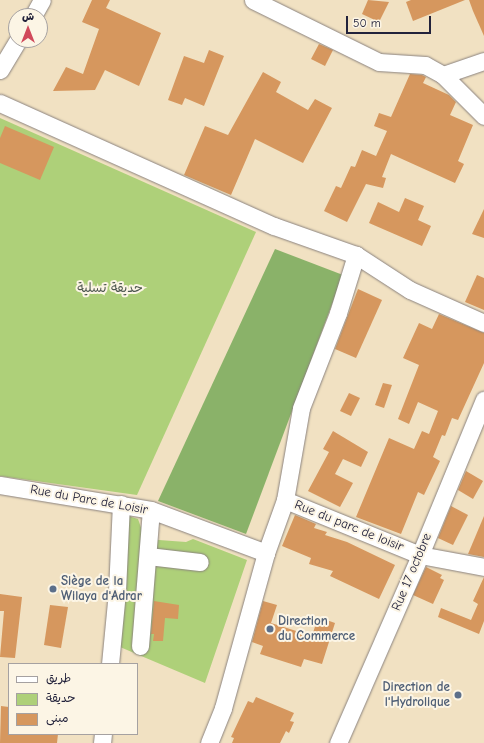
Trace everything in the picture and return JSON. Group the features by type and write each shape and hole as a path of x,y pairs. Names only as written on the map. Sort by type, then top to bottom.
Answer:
{"street":[{"path":"260,1 379,62 425,65 443,74 484,116"},
{"path":"0,70 9,48"},
{"path":"443,74 484,61"},
{"path":"0,103 274,226 356,255 410,290 484,323"},
{"path":"209,743 223,708 266,553 285,500 301,408 338,313 356,255"},
{"name":"Rue 17 octobre","path":"338,743 420,555 484,400"},
{"name":"Rue du Parc de Loisir","path":"0,485 151,510 266,553"},
{"name":"Rue du parc de loisir","path":"285,500 420,555 484,567"},
{"path":"110,663 117,591 121,504"},
{"path":"140,646 151,510"},
{"path":"148,556 200,562"}],"green space":[{"name":"حديقة تسلية","path":"0,118 256,232 137,495 0,476"},
{"path":"275,249 343,275 246,534 158,501"},
{"path":"125,515 138,519 145,539 186,542 193,539 247,560 205,683 120,647"}],"building":[{"path":"92,0 110,0 106,8 161,33 139,86 105,70 95,90 53,91 66,67 83,74 99,29 82,22"},
{"path":"368,0 389,2 379,22 362,14"},
{"path":"411,0 465,0 413,21 406,2"},
{"path":"469,0 484,0 484,36 473,11"},
{"path":"319,44 333,50 325,66 311,59"},
{"path":"209,50 224,56 204,106 185,98 182,105 168,100 184,56 204,63"},
{"path":"263,72 281,82 276,92 308,110 315,99 332,108 303,163 255,139 231,195 184,175 205,126 228,135"},
{"path":"410,74 422,75 426,77 423,83 449,95 456,102 450,115 473,125 458,161 464,164 455,183 391,154 382,177 386,178 383,188 366,184 347,222 324,211 336,186 341,188 351,166 355,167 362,150 376,156 387,131 374,126 379,113 391,117"},
{"path":"5,126 54,147 40,180 0,163 0,138"},
{"path":"405,198 424,206 418,220 431,226 422,246 369,223 378,202 399,212"},
{"path":"484,209 484,238 472,234"},
{"path":"477,275 484,278 484,310 465,302"},
{"path":"358,289 382,300 356,358 335,349"},
{"path":"439,314 484,333 484,363 458,420 452,418 445,436 442,435 433,457 440,461 424,495 418,492 401,534 356,517 389,438 414,449 422,431 429,434 438,411 418,402 409,424 398,419 419,365 403,358 419,323 432,329"},
{"path":"383,383 392,385 384,408 375,405"},
{"path":"349,393 360,398 351,416 340,411"},
{"path":"333,431 368,452 361,467 343,459 335,474 353,483 340,507 308,491 329,452 323,449"},
{"path":"466,471 483,481 473,499 458,490"},
{"path":"451,506 468,515 453,545 438,538"},
{"path":"295,515 316,524 314,528 327,532 325,535 347,542 395,565 379,599 330,576 333,571 309,564 311,558 282,546"},
{"path":"484,516 484,557 468,554"},
{"path":"426,567 442,575 440,578 444,580 433,604 413,595"},
{"path":"484,577 484,621 479,634 438,617 441,608 471,620 478,604 473,601"},
{"path":"0,594 22,597 15,658 0,657 4,611 0,611"},
{"path":"154,601 179,605 178,619 165,618 163,641 153,641 154,634 151,634"},
{"name":"Direction du Commerce","path":"263,601 277,605 271,623 312,636 318,617 335,623 322,664 304,659 301,667 260,654 263,646 252,642"},
{"path":"50,605 68,607 61,648 44,645"},
{"path":"256,697 294,713 290,721 294,722 289,733 286,731 280,743 232,743 234,738 231,737 248,701 253,703"},
{"path":"1,706 8,707 8,735 58,735 57,743 0,743"}],"place":[{"name":"Siège de la Wilaya d'Adrar","path":"53,589"},
{"name":"Direction du Commerce","path":"270,629"},
{"name":"Direction de l'Hydrolique","path":"458,695"}]}
